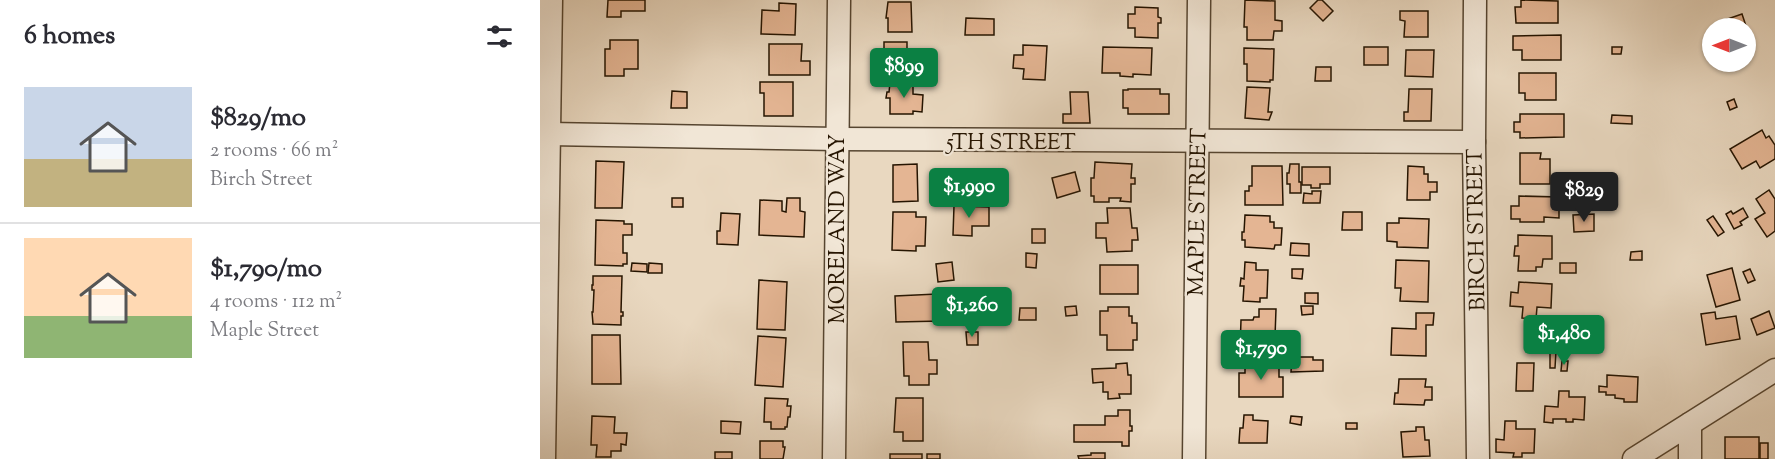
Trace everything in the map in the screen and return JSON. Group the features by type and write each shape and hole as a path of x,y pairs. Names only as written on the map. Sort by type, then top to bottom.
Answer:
{"street":[{"path":"544,459 551,0"},
{"name":"MORELAND WAY","path":"834,459 839,0"},
{"name":"MAPLE STREET","path":"1194,459 1199,0"},
{"name":"BIRCH STREET","path":"1475,0 1473,142 1479,459"},
{"name":"5TH STREET","path":"549,134 837,140 1473,142"},
{"path":"1634,459 1775,370"},
{"path":"1690,424 1690,459"}],"building":[{"path":"608,0 645,0 645,11 621,11 621,17 607,17"},
{"path":"1245,0 1275,1 1275,20 1282,21 1282,31 1274,31 1273,40 1247,40 1247,27 1244,27"},
{"path":"1318,0 1322,0 1333,11 1323,21 1310,8"},
{"path":"1521,0 1558,1 1558,23 1516,23 1515,7 1521,7"},
{"path":"888,2 911,2 912,32 888,32 888,18 886,18"},
{"path":"779,3 796,4 795,35 761,34 762,10 779,11"},
{"path":"1135,7 1158,8 1161,23 1158,23 1158,38 1135,37 1135,28 1128,28 1128,14 1135,14"},
{"path":"1400,11 1428,11 1428,37 1404,37 1405,21 1400,20"},
{"path":"1742,14 1743,18 1730,18"},
{"path":"966,18 994,19 994,35 965,35"},
{"path":"1561,35 1561,60 1522,60 1522,50 1513,50 1513,36"},
{"path":"610,40 638,40 638,69 624,69 624,76 605,76 605,49 610,49"},
{"path":"884,42 907,42 907,67 904,67 904,74 884,74 884,58 881,58 881,50 884,50"},
{"path":"769,44 802,44 801,61 810,61 810,75 769,75"},
{"path":"1023,45 1047,46 1045,80 1023,79 1024,69 1013,68 1014,55 1023,55"},
{"path":"1103,47 1152,48 1151,75 1133,74 1133,77 1120,76 1120,73 1102,73"},
{"path":"1364,47 1388,47 1388,65 1364,65"},
{"path":"1612,47 1622,47 1621,54 1612,54"},
{"path":"1244,48 1274,49 1273,80 1270,82 1247,81"},
{"path":"1406,50 1434,50 1433,77 1405,76"},
{"path":"1316,67 1331,67 1331,81 1315,81"},
{"path":"1519,73 1556,73 1556,100 1525,100 1525,93 1519,93"},
{"path":"760,82 793,82 793,116 764,116 764,93 760,93"},
{"path":"890,83 913,84 913,94 923,95 922,112 890,114 890,98 886,98"},
{"path":"1247,87 1270,88 1268,112 1272,112 1269,120 1245,118"},
{"path":"1160,89 1160,94 1169,94 1169,114 1128,114 1128,108 1123,108 1123,90"},
{"path":"1409,89 1432,89 1431,121 1404,121 1404,112 1408,112"},
{"path":"672,91 687,92 687,108 671,108"},
{"path":"1070,92 1088,92 1090,123 1063,123 1063,114 1071,114"},
{"path":"1734,99 1737,107 1730,110 1727,102"},
{"path":"1520,114 1564,114 1564,137 1520,138 1520,132 1514,132 1514,122 1520,122"},
{"path":"1612,115 1632,116 1632,124 1611,123"},
{"path":"1762,130 1766,138 1769,136 1775,145 1775,159 1760,168 1756,161 1742,169 1730,149"},
{"path":"1520,153 1541,153 1540,159 1550,159 1550,184 1520,184"},
{"path":"596,161 624,162 622,208 595,208"},
{"path":"1095,162 1132,164 1131,178 1135,178 1135,184 1131,184 1131,202 1120,201 1121,198 1109,198 1109,202 1094,202 1094,196 1091,196 1091,178 1094,178"},
{"path":"917,164 918,201 893,202 893,165"},
{"path":"1290,164 1299,164 1301,193 1290,193 1287,173 1289,173"},
{"path":"1252,166 1282,166 1283,205 1245,205 1245,191 1249,191 1249,186 1252,186"},
{"path":"1408,166 1424,167 1424,174 1428,174 1428,182 1437,182 1437,192 1430,192 1430,200 1407,200"},
{"path":"1302,167 1330,167 1330,184 1320,184 1320,188 1302,185"},
{"path":"1075,172 1080,191 1057,198 1052,178"},
{"path":"1587,189 1606,190 1605,202 1587,201"},
{"path":"1769,190 1775,199 1775,231 1767,237 1755,219 1765,213 1756,199"},
{"path":"1312,191 1321,191 1320,203 1303,203 1304,193 1312,194"},
{"path":"1519,196 1559,197 1559,218 1544,217 1544,222 1520,222 1520,219 1511,219 1511,206 1519,206"},
{"path":"672,198 683,198 683,207 672,207"},
{"path":"787,198 800,198 800,211 805,212 804,237 759,235 760,200 782,201 782,211 786,212"},
{"path":"954,206 989,207 989,226 972,226 972,236 953,235"},
{"path":"1107,208 1130,208 1132,228 1137,228 1138,240 1132,240 1132,251 1107,252 1106,238 1096,238 1096,223 1108,223"},
{"path":"1743,208 1748,217 1740,222 1742,225 1734,229 1726,214 1731,211 1733,214"},
{"path":"893,212 916,212 916,217 926,217 925,246 916,246 916,251 892,250"},
{"path":"1343,212 1362,212 1362,230 1342,230"},
{"path":"721,213 740,214 738,245 717,244"},
{"path":"1594,214 1594,231 1574,232 1573,215"},
{"path":"1245,215 1270,216 1270,222 1274,222 1274,228 1282,228 1281,245 1275,245 1274,249 1245,247 1242,232 1244,232"},
{"path":"1713,216 1724,232 1718,236 1707,220"},
{"path":"1399,218 1429,219 1428,248 1397,247 1397,242 1387,241 1387,223 1399,223"},
{"path":"596,220 624,221 624,224 632,224 632,235 623,235 623,253 627,253 627,264 623,266 595,265"},
{"path":"1032,229 1045,229 1045,243 1032,243"},
{"path":"1518,235 1552,236 1552,259 1543,259 1542,267 1536,267 1536,271 1518,271 1519,256 1514,256 1515,246 1518,246"},
{"path":"1291,243 1309,244 1309,256 1290,255"},
{"path":"1642,251 1642,260 1630,260 1631,252"},
{"path":"1026,253 1037,254 1036,268 1026,267"},
{"path":"1396,260 1429,261 1428,302 1400,301 1401,288 1395,288"},
{"path":"952,262 954,280 938,282 936,264"},
{"path":"1245,262 1256,263 1256,270 1268,270 1267,298 1260,298 1260,302 1243,301 1244,286 1240,286 1241,278 1244,279"},
{"path":"632,263 647,264 647,272 631,271"},
{"path":"649,263 662,264 662,273 648,273"},
{"path":"1560,263 1576,263 1576,273 1560,273"},
{"path":"1100,265 1138,265 1138,294 1100,294"},
{"path":"1732,268 1740,300 1716,307 1707,275"},
{"path":"1292,269 1303,269 1302,279 1292,278"},
{"path":"1750,269 1755,280 1748,283 1743,272"},
{"path":"593,276 622,276 621,312 623,316 621,316 621,325 593,324"},
{"path":"759,280 787,282 785,330 757,329"},
{"path":"1519,282 1552,284 1551,308 1537,307 1536,319 1522,318 1523,307 1510,306 1511,292 1518,293"},
{"path":"1305,293 1318,293 1318,304 1305,303"},
{"path":"937,294 937,297 942,297 942,321 896,322 895,296"},
{"path":"1076,306 1077,315 1066,316 1065,307"},
{"path":"1301,306 1313,306 1313,314 1302,315"},
{"path":"1108,307 1129,307 1132,323 1137,323 1137,340 1133,340 1133,350 1107,350 1107,335 1100,335 1100,311 1108,311"},
{"path":"1020,308 1036,308 1036,320 1019,320"},
{"path":"1259,309 1276,309 1272,351 1240,350 1241,320 1253,320 1254,317 1259,317"},
{"path":"1769,311 1775,328 1757,335 1751,319"},
{"path":"1715,312 1716,319 1736,316 1740,339 1706,345 1701,314"},
{"path":"1416,313 1434,313 1433,325 1426,325 1426,356 1391,355 1392,328 1416,329"},
{"path":"966,332 978,332 978,345 967,345"},
{"path":"592,335 620,335 621,384 592,384"},
{"path":"758,336 786,338 783,387 755,385"},
{"path":"903,342 928,342 929,360 937,360 937,374 929,374 929,385 909,385 909,376 904,376"},
{"path":"1550,351 1556,351 1555,368 1550,368"},
{"path":"1292,357 1313,357 1313,360 1323,360 1323,371 1291,372"},
{"path":"1267,361 1267,367 1279,367 1279,377 1283,377 1283,397 1239,397 1239,373 1245,373 1245,366 1251,366 1251,362"},
{"path":"1562,361 1568,361 1567,371 1561,371"},
{"path":"1127,363 1128,375 1131,375 1131,394 1119,394 1120,398 1108,399 1108,392 1103,392 1103,382 1093,383 1092,369 1116,368 1116,364"},
{"path":"1517,363 1534,363 1533,391 1516,391"},
{"path":"1607,375 1638,377 1637,402 1624,402 1624,399 1615,398 1615,395 1599,392 1599,386 1607,387"},
{"path":"1399,379 1426,379 1425,387 1432,387 1432,400 1425,400 1424,405 1394,404"},
{"path":"1559,391 1569,391 1569,397 1585,397 1584,420 1573,419 1573,422 1566,422 1566,419 1553,419 1553,423 1544,422 1545,406 1558,407"},
{"path":"765,398 788,399 787,406 791,406 790,417 788,417 785,429 771,429 771,422 764,422"},
{"path":"896,398 923,398 923,441 903,441 903,432 894,432"},
{"path":"1118,410 1130,410 1132,431 1129,431 1129,446 1122,446 1122,442 1074,442 1074,425 1105,425 1105,416 1118,416"},
{"path":"1244,415 1253,415 1253,420 1268,421 1267,443 1239,443"},
{"path":"592,416 615,417 614,433 627,433 626,445 621,444 621,451 611,451 611,457 596,457 597,445 591,445"},
{"path":"1291,416 1302,417 1301,425 1290,423"},
{"path":"721,421 741,422 740,434 721,433"},
{"path":"1505,421 1516,421 1516,429 1535,429 1534,453 1522,453 1522,457 1513,457 1514,453 1496,452 1496,439 1504,440"},
{"path":"1346,423 1357,423 1357,429 1346,429"},
{"path":"1416,427 1424,427 1425,440 1429,440 1430,456 1403,457 1401,432 1416,431"},
{"path":"1725,437 1759,437 1759,459 1725,459"},
{"path":"760,441 783,441 783,447 785,447 783,459 760,459"},
{"path":"1760,443 1768,443 1768,459 1760,459"},
{"path":"715,452 732,452 732,459 715,459"},
{"path":"1091,453 1105,453 1105,459 1079,459 1078,456 1091,455"},
{"path":"890,454 922,454 922,459 890,459"},
{"path":"927,454 940,454 940,459 927,459"}]}
